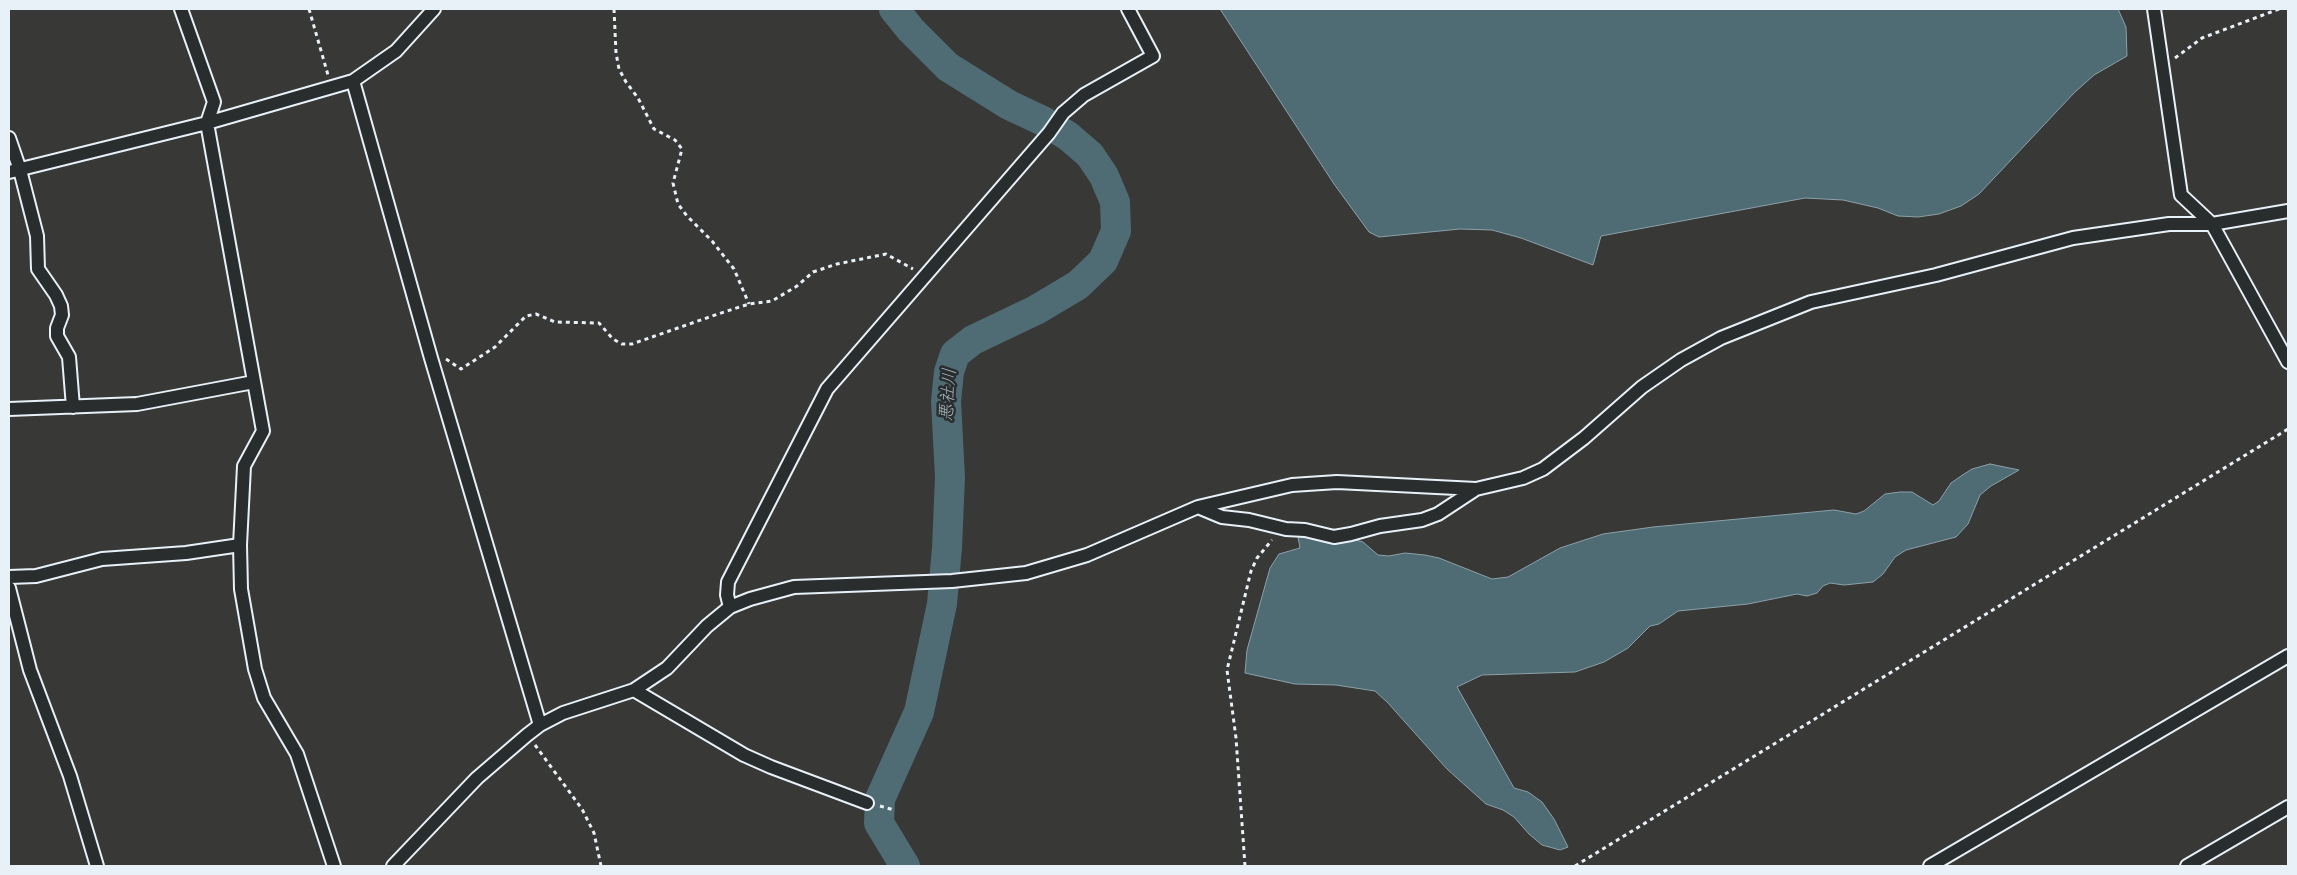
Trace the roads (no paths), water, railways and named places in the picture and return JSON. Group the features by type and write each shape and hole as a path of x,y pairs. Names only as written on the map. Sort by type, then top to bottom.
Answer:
{"street":[{"path":"181,9 214,102 207,123 263,431 244,466 240,545 241,589 257,676 264,698 297,754 334,866"},
{"path":"14,171 207,123 353,81 396,51 434,9"},
{"path":"730,607 726,595 728,582 827,389 1049,133 1064,112 1084,95 1153,56 1128,9"},
{"path":"2154,9 2181,195 2212,224 2288,362"},
{"path":"353,81 431,358 540,725"},
{"path":"9,138 14,171 37,236 38,270 61,306 58,336 69,357 73,407"},
{"path":"393,866 477,778 526,735 540,725 563,714 634,690 667,668 707,626 730,607 770,592 794,587 952,581 1026,572 1087,555 1198,507 1251,493 1301,484 1337,482 1476,489 1523,478 1544,469 1577,444 1642,387 1681,360 1721,338 1811,302 1936,275 2073,238 2169,224 2212,224 2288,211"},
{"path":"9,410 137,404 254,382"},
{"path":"1198,507 1222,517 1249,520 1286,529 1305,530 1334,536 1351,534 1380,526 1422,520 1438,514 1476,489"},
{"path":"9,577 36,576 102,559 186,553 240,545"},
{"path":"9,588 30,670 70,776 97,866"},
{"path":"1930,866 2288,656"},
{"path":"634,690 744,755 771,767 867,802"},
{"path":"2187,866 2288,806"}],"water":[{"path":"1220,9 2118,9 2126,27 2127,56 2094,75 2074,93 1979,194 1961,206 1939,214 1918,217 1898,216 1878,208 1843,200 1805,198 1601,236 1593,265 1521,238 1492,230 1460,229 1379,237 1369,232 1334,184"},
{"path":"1990,464 2019,470 1991,486 1980,495 1968,524 1956,537 1906,550 1895,557 1883,574 1873,582 1844,585 1830,583 1823,586 1817,593 1807,596 1797,594 1748,604 1678,611 1659,624 1650,626 1628,648 1604,662 1575,672 1482,675 1457,687 1514,788 1528,792 1542,802 1554,819 1568,847 1560,850 1542,845 1514,817 1503,810 1486,804 1447,769 1375,691 1336,685 1295,684 1245,673 1247,650 1270,568 1279,554 1300,548 1298,537 1352,539 1363,542 1378,555 1389,556 1405,553 1425,555 1439,558 1492,579 1508,577 1560,548 1603,534 1653,527 1834,510 1856,514 1864,511 1885,494 1900,492 1912,492 1933,505 1939,501 1951,483 1972,469"}],"waterway":[{"name":"悪社川","path":"894,9 911,30 948,67 1009,105 1043,121 1068,136 1090,155 1104,176 1115,202 1116,231 1103,261 1078,285 1036,310 973,340 955,354 949,372 946,401 950,477 942,604 919,712 880,799 879,823 905,866"}]}
